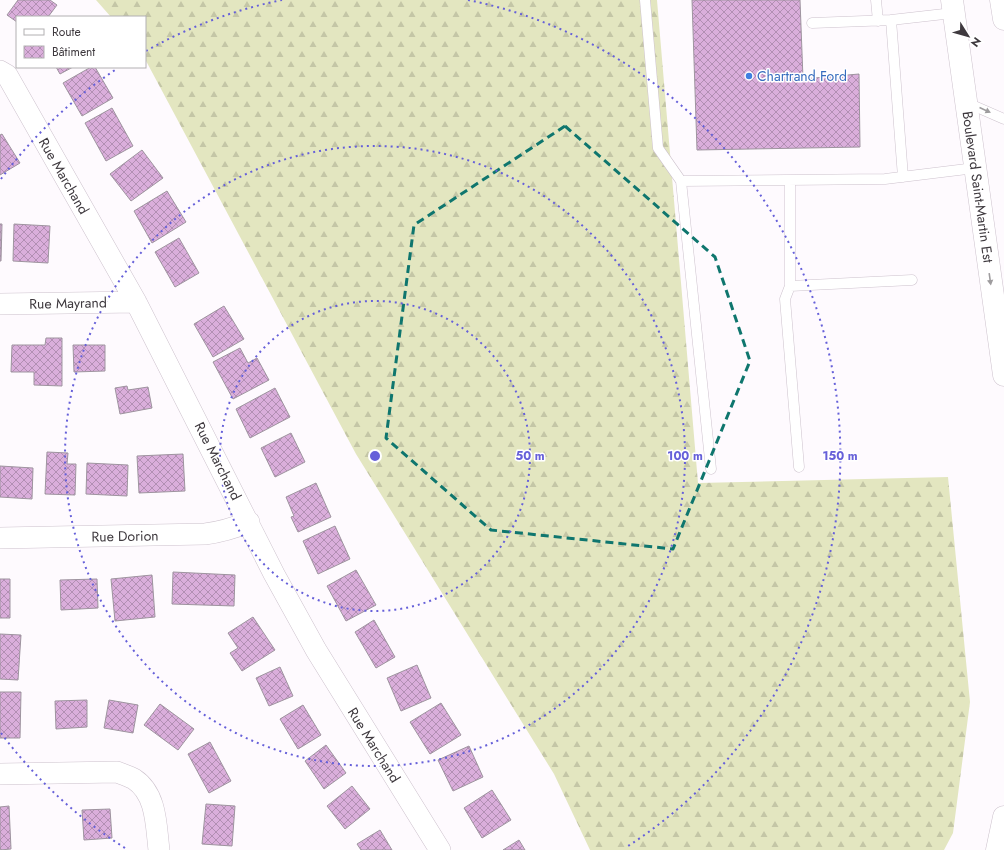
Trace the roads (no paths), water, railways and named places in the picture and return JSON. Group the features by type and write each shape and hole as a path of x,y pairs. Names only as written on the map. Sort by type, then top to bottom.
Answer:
{"main road":[{"path":"1001,0 1004,19"},
{"name":"Boulevard Saint-Martin Est","path":"952,6 1004,375"},
{"path":"997,850 1004,817"}],"street":[{"name":"Rue Marchand","path":"0,71 7,75 136,302 249,522 274,574 316,650 440,850"},
{"name":"Rue Mayrand","path":"0,304 136,302"},
{"name":"Rue Dorion","path":"0,538 205,534 219,533 249,522"},
{"path":"0,774 117,772 134,780 148,795 153,806 159,850"}],"lane":[{"path":"645,0 658,148 681,181 711,469"},
{"path":"876,0 878,21"},
{"path":"812,23 891,20 952,6"},
{"path":"891,20 903,177"},
{"path":"965,102 1004,119"},
{"path":"681,181 885,179 975,168"},
{"path":"790,180 790,286 785,298 799,467"},
{"path":"790,286 912,280"}],"place":[{"name":"Chartrand Ford","path":"749,76"}]}
